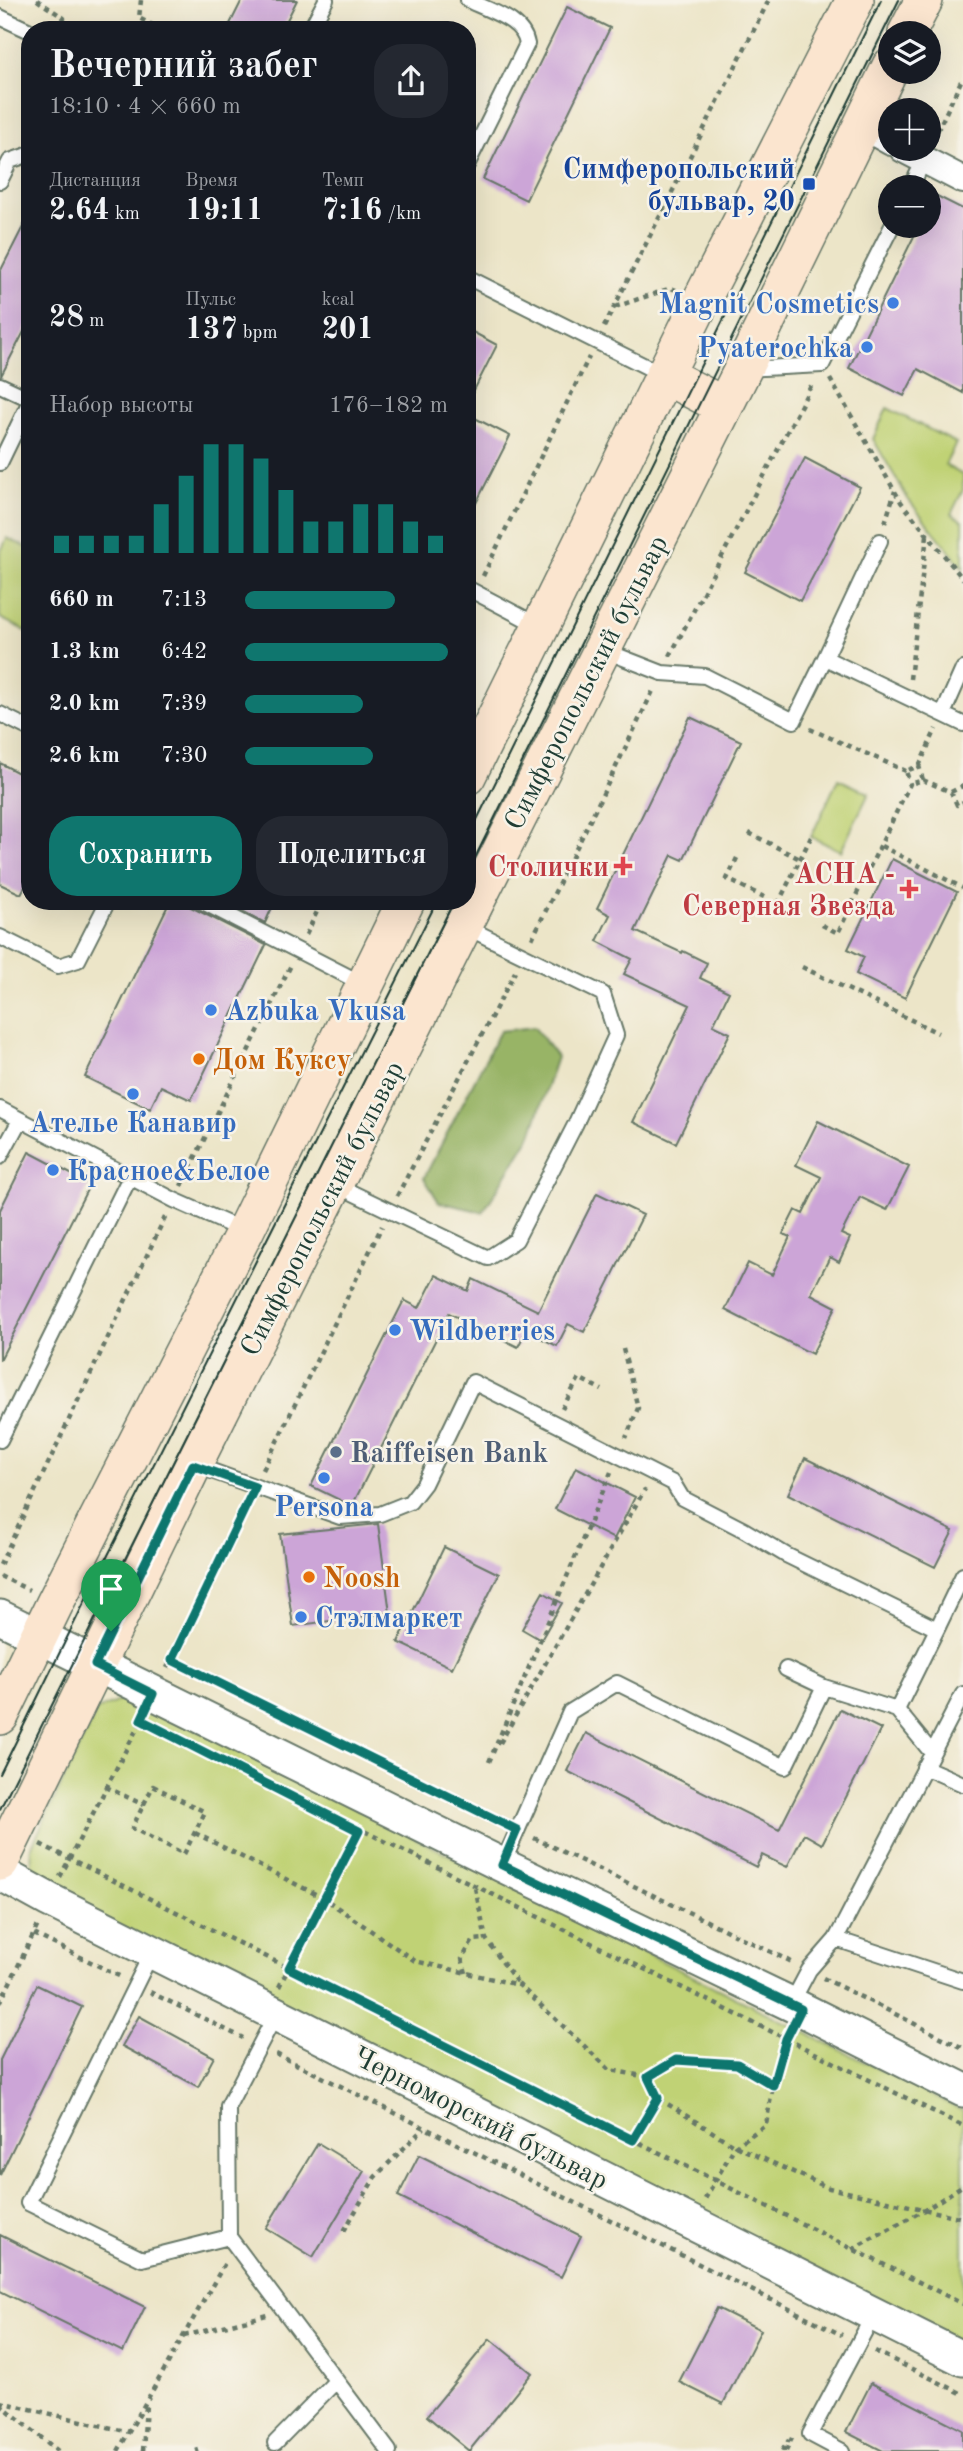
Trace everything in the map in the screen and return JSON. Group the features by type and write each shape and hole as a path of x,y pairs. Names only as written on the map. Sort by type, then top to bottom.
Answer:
{"main road":[{"path":"476,758 664,375 855,0"},
{"path":"913,21 924,0"},
{"name":"Симферопольский бульвар","path":"476,897 743,369 876,134 887,84"},
{"path":"664,375 724,407"},
{"name":"Симферопольский бульвар","path":"0,1716 246,1231 402,910"},
{"name":"Симферопольский бульвар","path":"0,1862 193,1465 470,910"}],"street":[{"path":"926,161 963,180"},
{"path":"0,1617 95,1665 145,1714 502,1865 796,2006 963,2090"},
{"name":"Черноморский бульвар","path":"0,1873 152,1952 276,2003 866,2328 963,2359"}],"lane":[{"path":"315,21 326,0"},
{"path":"468,0 520,26 526,35 527,44 476,147"},
{"path":"0,17 21,27"},
{"path":"0,181 10,161 21,157"},
{"path":"743,369 822,365 886,238"},
{"path":"476,280 664,375"},
{"path":"0,385 21,396"},
{"path":"0,463 21,419"},
{"path":"601,649 662,673 705,676 793,721 880,541"},
{"path":"476,593 540,626"},
{"path":"825,658 963,724"},
{"path":"943,714 963,669"},
{"path":"0,714 21,724"},
{"path":"0,937 58,966 78,960 103,910"},
{"path":"218,910 364,985"},
{"path":"333,1184 488,1258 516,1240 575,1125 616,1035 603,994 462,925"},
{"path":"0,1109 174,1200 246,1231"},
{"path":"0,1157 20,1120"},
{"path":"0,1440 130,1177"},
{"path":"193,1465 340,1517 380,1514 410,1502 424,1484 473,1382 673,1483 682,1499 786,1555 937,1629"},
{"path":"897,1710 963,1575"},
{"path":"786,1669 824,1687 897,1710 932,1753"},
{"path":"502,1865 570,1712 617,1683 785,1767 824,1687"},
{"path":"796,2006 809,1970 836,1939 963,1695"},
{"path":"925,1767 963,1784"},
{"path":"836,1939 963,1981"},
{"path":"152,1952 28,2203 142,2259 232,2242"},
{"path":"276,2003 259,2046 228,2106 232,2242 389,2451"},
{"path":"842,2451 810,2434 866,2328"},
{"path":"275,2443 336,2381"}],"path":[{"path":"37,0 64,18 64,21"},
{"path":"141,0 139,18 145,21"},
{"path":"476,580 769,0"},
{"path":"941,112 963,77"},
{"path":"822,365 895,491 963,579"},
{"path":"0,2003 70,1858 172,1660 389,1212 525,954 662,673 822,365"},
{"path":"880,541 895,491"},
{"path":"907,697 927,535"},
{"path":"923,780 919,766 943,714"},
{"path":"793,721 906,771 919,766"},
{"path":"906,771 911,784"},
{"path":"822,925 838,933 911,784 923,780 951,792 957,805 963,804"},
{"path":"951,792 963,786"},
{"path":"749,833 800,859"},
{"path":"778,904 811,837"},
{"path":"881,846 963,888"},
{"path":"737,858 727,879 764,897"},
{"path":"0,1565 174,1200 318,910"},
{"path":"802,967 939,1033"},
{"path":"622,1349 638,1408 489,1762 654,1473"},
{"path":"563,1406 579,1378 602,1390"},
{"path":"172,1660 809,1970 963,2048"},
{"path":"226,1763 359,1831 963,2126"},
{"path":"153,1786 205,1811 195,1833 184,1854 132,1828 153,1786"},
{"path":"106,1787 144,1805"},
{"path":"347,1815 359,1831"},
{"path":"276,2003 289,1968 359,1831"},
{"path":"195,1833 325,1899 415,1961 519,1985"},
{"path":"70,1858 963,2304"},
{"path":"475,1888 486,1939 519,1985 610,2070 648,2077 676,2060 737,2064 773,2085"},
{"path":"34,1934 424,2128 866,2328 963,2394"},
{"path":"466,1973 462,1959 473,1940 486,1939"},
{"path":"715,2181 735,2146 766,2125 773,2085 796,2006"},
{"path":"648,2077 658,2098 735,2146 829,2188 928,2208 963,2218"},
{"path":"633,2140 658,2098"},
{"path":"344,2231 375,2177 424,2128"},
{"path":"852,2250 928,2208 963,2185"},
{"path":"118,2451 232,2242"},
{"path":"183,2336 283,2311"},
{"path":"143,2451 146,2401"},
{"path":"0,2403 129,2432"},
{"path":"0,2403 58,2451"},
{"path":"782,2451 790,2438"}],"green space":[{"path":"887,408 956,443 945,465 963,475 963,490 951,514 963,521 963,568 908,499 873,439"},
{"path":"7,538 21,545 21,628 0,618 0,553"},
{"path":"838,779 869,793 841,851 811,837"},
{"path":"534,1027 557,1057 531,1135 483,1212 439,1202 424,1178 500,1031"},
{"path":"130,1696 963,2111 963,2347 42,1889 32,1867 31,1848 97,1710"}],"building":[{"path":"242,0 297,0 286,21 232,21"},
{"path":"567,7 610,28 526,200 483,179"},
{"path":"941,198 963,209 963,393 918,369 904,396 849,368 913,238 941,238"},
{"path":"21,231 21,337 1,376 0,272"},
{"path":"476,334 497,345 476,386"},
{"path":"476,419 510,436 476,503"},
{"path":"805,458 860,487 800,601 745,572"},
{"path":"690,717 741,741 683,860 672,855 635,931 707,963 700,978 729,992 713,1025 730,1033 676,1143 633,1122 690,1005 624,974 632,959 597,941 610,915 597,908"},
{"path":"0,763 21,774 21,894 0,884"},
{"path":"892,859 957,892 905,998 856,974 864,957 848,949"},
{"path":"166,910 197,910 266,945 191,1100 161,1086 150,1109 85,1077"},
{"path":"240,910 271,910 265,923"},
{"path":"818,1121 909,1167 887,1210 860,1197 841,1234 850,1238 839,1262 830,1257 811,1294 836,1307 812,1354 725,1310 748,1263 772,1275 790,1237 783,1234 795,1210 803,1214 821,1177 796,1165"},
{"path":"29,1152 90,1184 0,1360 0,1210"},
{"path":"597,1193 643,1215 584,1332 568,1324 557,1346 526,1331 518,1347 449,1313 352,1506 311,1486 404,1300 419,1308 436,1275 468,1291 473,1279 538,1311"},
{"path":"805,1458 953,1531 935,1567 788,1494"},
{"path":"576,1467 635,1497 614,1539 555,1509"},
{"path":"378,1524 390,1613 293,1626 280,1534"},
{"path":"444,1547 499,1574 452,1668 398,1642"},
{"path":"543,1592 562,1603 541,1640 522,1629"},
{"path":"840,1709 881,1729 822,1844 804,1834 787,1867 762,1855 756,1867 567,1771 586,1733 779,1830"},
{"path":"37,1985 82,2007 0,2175 0,2060"},
{"path":"139,2016 214,2057 198,2087 122,2046"},
{"path":"318,2143 364,2171 313,2257 266,2228"},
{"path":"419,2155 581,2236 561,2277 398,2196"},
{"path":"0,2235 145,2307 123,2352 0,2291"},
{"path":"717,2308 761,2330 723,2404 679,2382"},
{"path":"490,2339 532,2373 469,2451 427,2416"},
{"path":"871,2383 963,2430 963,2451 883,2451 846,2432"}],"tram line":[{"path":"476,822 881,0"},
{"path":"476,856 899,0"},
{"path":"0,1774 432,910"},
{"path":"0,1809 450,910"}],"place":[{"name":"Симферопольский бульвар, 20","path":"809,184"},
{"name":"Magnit Cosmetics","path":"893,303"},
{"name":"Pyaterochka","path":"867,347"},
{"name":"Столички","path":"623,866"},
{"name":"АСНА - Северная Звезда","path":"909,889"},
{"name":"Azbuka Vkusa","path":"211,1010"},
{"name":"Дом Куксу","path":"199,1059"},
{"name":"Ателье Канавир","path":"133,1094"},
{"name":"Красное&Белое","path":"53,1170"},
{"name":"Wildberries","path":"395,1330"},
{"name":"Raiffeisen Bank","path":"336,1452"},
{"name":"Persona","path":"324,1478"},
{"name":"Noosh","path":"309,1577"},
{"name":"Стэлмаркет","path":"301,1617"}],"route":[{"path":"193,1465 255,1487 172,1660 517,1830 502,1865 801,2009 786,2039 773,2085 737,2064 676,2060 648,2077 658,2098 633,2140 289,1968 359,1831 141,1720 153,1694 95,1665 111,1631 193,1465"}]}
